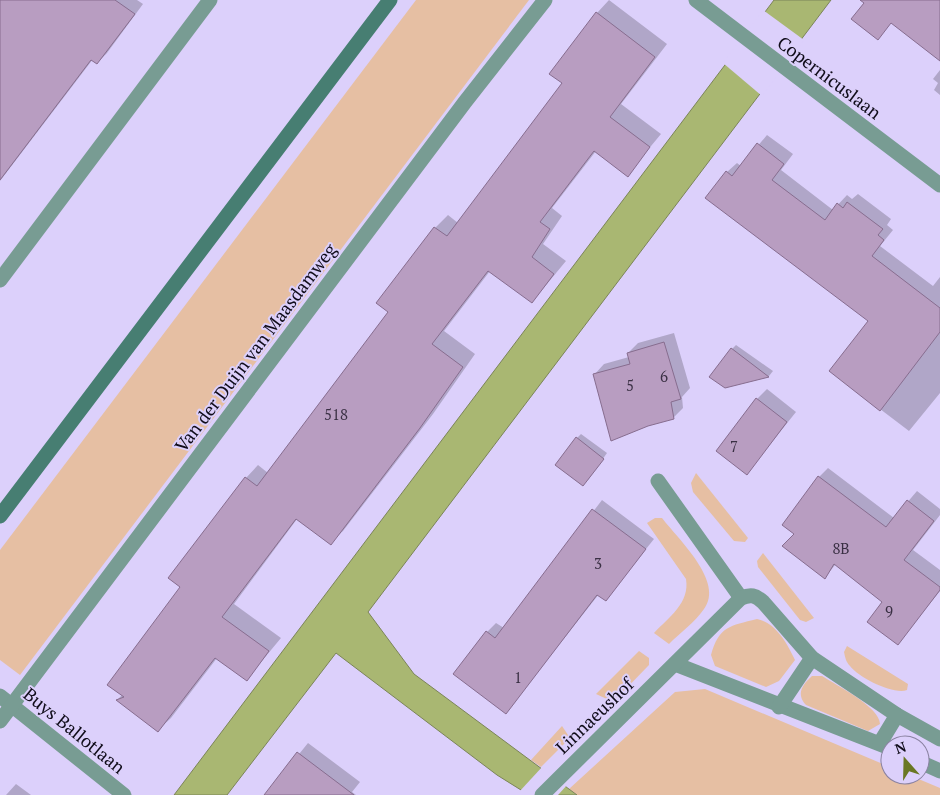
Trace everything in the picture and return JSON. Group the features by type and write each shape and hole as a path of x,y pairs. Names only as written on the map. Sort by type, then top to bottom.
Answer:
{"street":[{"path":"0,280 210,0"},
{"path":"0,516 390,0"},
{"name":"Van der Duijn van Maasdamweg","path":"0,721 6,701 545,0"},
{"name":"Copernicuslaan","path":"696,0 940,185"},
{"path":"658,481 741,598 755,596 763,602 812,658 897,715 940,739"},
{"name":"Linnaeushof","path":"542,795 741,598"},
{"path":"779,706 812,658"},
{"path":"674,664 880,744"},
{"name":"Buys Ballotlaan","path":"6,701 124,795"},
{"path":"889,735 897,715"}],"shaded area":[{"path":"416,0 529,0 20,675 0,660 0,550"},
{"path":"774,0 831,0 368,612 414,674 577,795 529,795 497,775 336,653 227,795 174,795"},
{"path":"696,473 748,538 745,542 734,541 693,492 691,483"},
{"path":"655,518 662,518 688,549 697,561 709,586 709,598 704,609 669,644 654,633 682,602 685,595 686,579 647,523"},
{"path":"763,553 814,618 806,622 800,620 758,567 757,561"},
{"path":"757,619 764,621 775,629 795,660 779,681 766,687 715,666 711,655 718,638 727,629"},
{"path":"847,646 908,684 907,690 901,691 886,688 854,671 847,661 844,652"},
{"path":"639,651 649,658 649,665 617,698 609,700 596,694"},
{"path":"812,676 822,676 856,697 873,711 878,717 880,724 868,731 806,705 801,697 801,693 805,683"},
{"path":"705,689 880,763 880,785 930,784 940,788 940,795 577,795 569,789 675,692"},
{"path":"562,726 570,738 541,767 531,760"}],"pier":[{"path":"763,10 804,40 762,96 723,63"},
{"path":"543,766 568,784 558,795 525,795 519,792"}],"building":[{"path":"0,0 115,0 135,14 97,64 91,60 0,180"},
{"path":"860,0 940,0 940,61 891,23 878,40 851,19 864,3"},
{"path":"596,12 655,57 610,117 650,147 628,177 594,151 540,222 550,229 532,257 554,274 532,303 488,271 432,344 463,367 420,428 331,545 296,519 222,617 269,651 247,681 215,658 158,732 116,700 124,697 107,685 180,587 168,578 245,477 257,486 388,312 376,303 434,227 447,236 562,83 549,74"},
{"path":"757,143 784,164 772,180 825,220 837,203 843,208 847,202 883,229 878,235 884,240 872,256 940,308 940,332 880,411 829,371 868,321 705,198 726,171 732,176"},
{"path":"664,342 681,399 671,402 674,419 648,426 611,441 593,374 630,364 627,353"},
{"path":"731,348 769,377 725,388 709,377"},
{"path":"756,398 787,422 747,475 716,451"},
{"path":"576,437 604,459 583,486 555,465"},
{"path":"818,476 886,527 907,500 934,521 904,560 940,587 940,590 898,645 867,622 882,602 834,564 825,579 782,546 794,534 782,525"},
{"path":"592,509 646,549 606,601 597,595 506,714 453,674 486,631 495,638"},
{"path":"297,752 354,795 264,795"}]}
